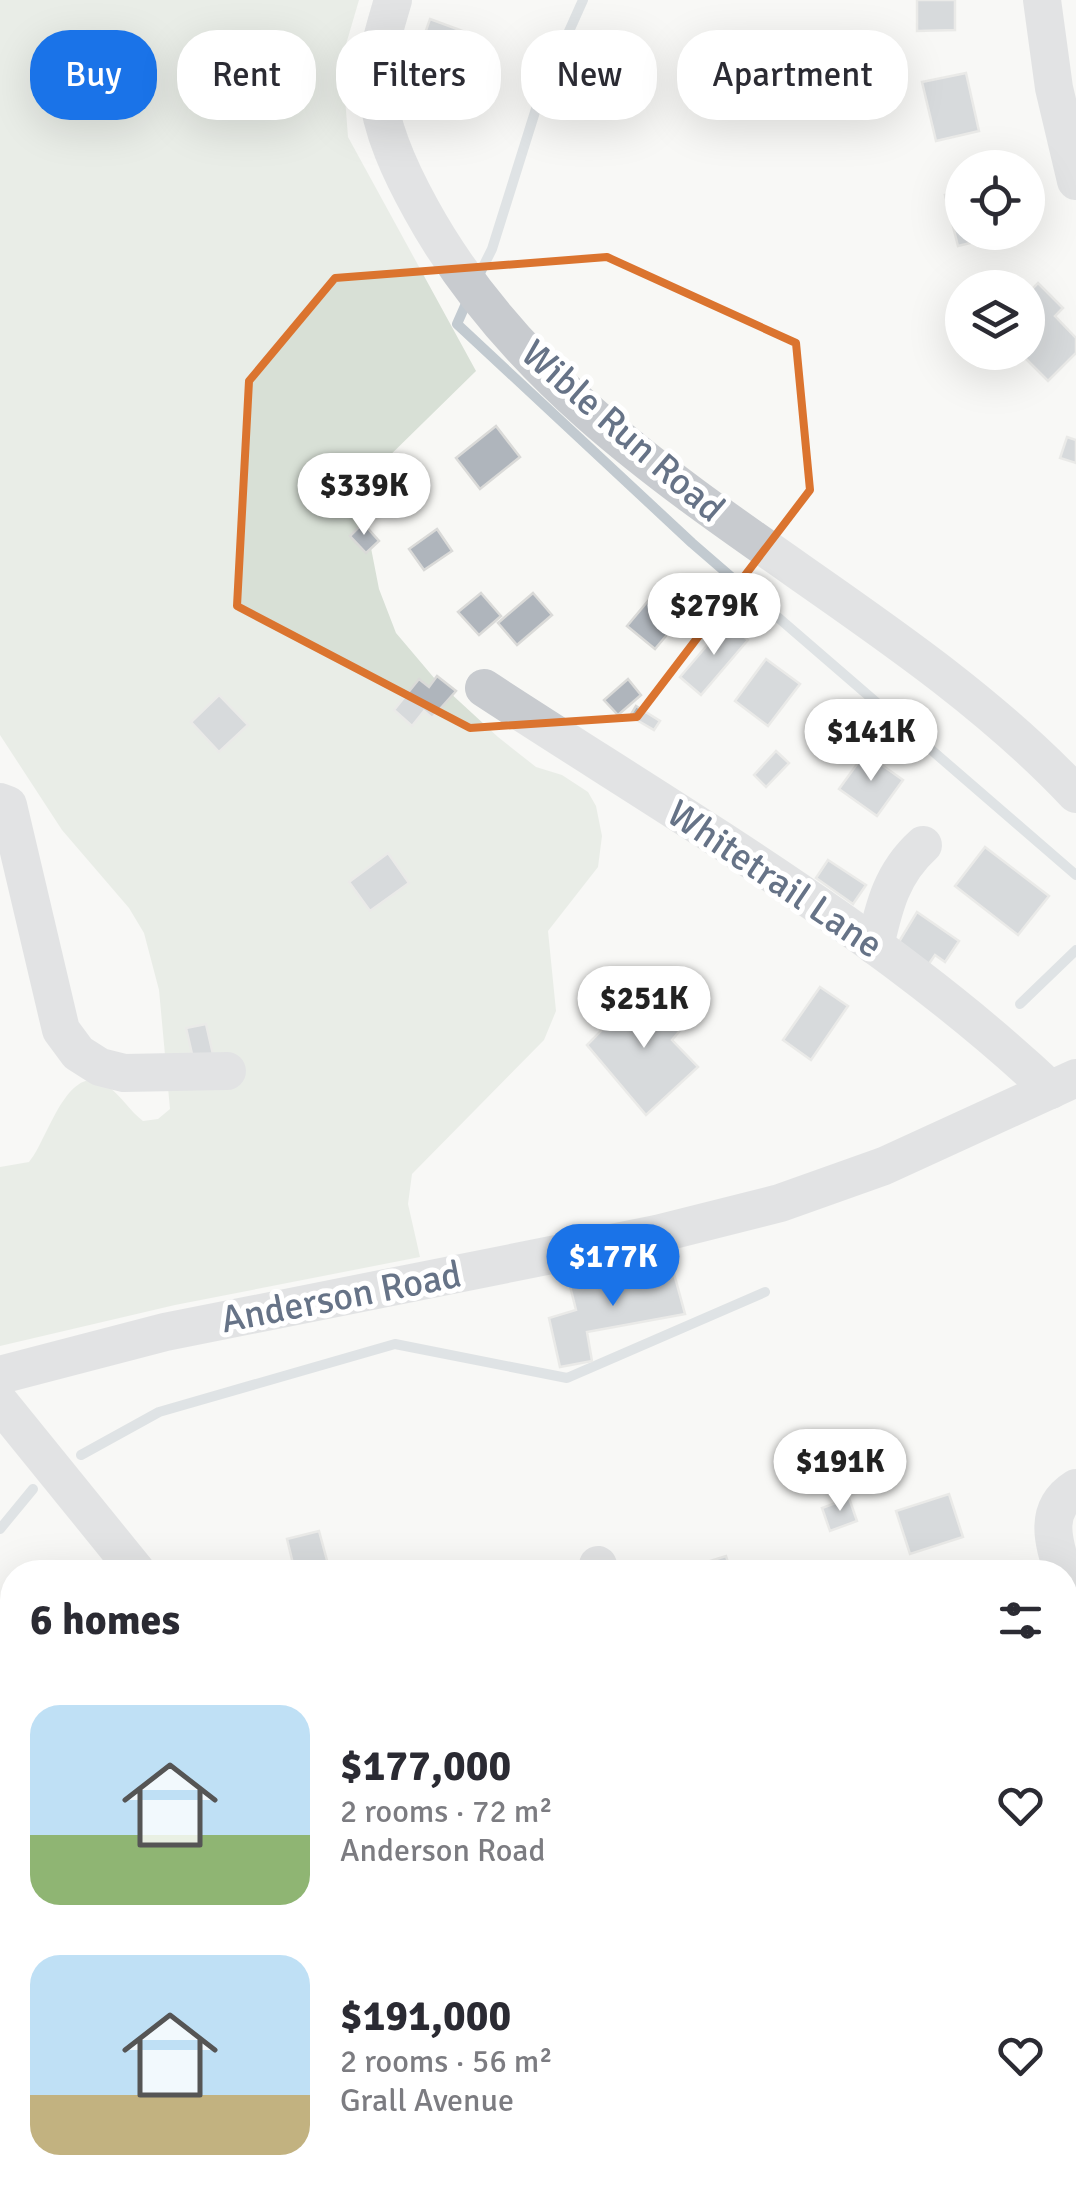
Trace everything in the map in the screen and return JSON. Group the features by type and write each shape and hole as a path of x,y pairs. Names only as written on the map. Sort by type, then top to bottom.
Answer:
{"street":[{"name":"Wible Run Road","path":"393,0 380,48 376,86 382,117 411,191 459,270 512,336 624,442 691,496 980,702 1076,794"},
{"path":"1042,0 1054,88 1076,181"},
{"name":"Whitetrail Lane","path":"484,688 741,851 874,946 1012,1053 1064,1084"},
{"path":"0,802 8,805 17,834 30,909 61,1030 78,1053 100,1067 124,1073 227,1071"},
{"path":"874,946 886,898 904,862 924,845"},
{"name":"Anderson Road","path":"0,1375 165,1332 657,1234 780,1204 884,1166 1064,1084"},
{"path":"0,1403 110,1556"},
{"path":"1060,1560 1052,1524 1062,1500 1076,1488"}],"highlighted area":[{"path":"607,257 796,343 810,490 637,717 470,728 237,606 249,381 335,278"}],"shaded area":[{"path":"0,0 359,0 350,30 336,30 336,120 347,120 348,137 476,371 367,482 364,512 379,589 396,633 435,679 536,767 562,775 588,792 596,806 602,836 598,867 548,931 556,1011 544,1040 412,1174 408,1204 420,1257 175,1305 0,1346 0,1167 29,1162 60,1105 82,1083 95,1080 109,1087 143,1121 158,1119 170,1109 159,990 144,933 129,908 62,830 0,735"}],"building":[{"path":"917,0 955,0 955,30 917,31"},
{"path":"430,19 460,30 426,30"},
{"path":"966,73 979,131 936,141 922,82"},
{"path":"1045,290 1063,308 1055,316 1076,338 1076,353 1048,381 1037,370 1045,370"},
{"path":"496,426 520,457 480,489 456,458"},
{"path":"1067,437 1076,440 1076,463 1060,458"},
{"path":"363,523 379,541 366,553 350,536"},
{"path":"437,529 452,551 424,570 409,549"},
{"path":"663,583 691,606 655,649 627,626"},
{"path":"481,593 501,616 479,635 458,612"},
{"path":"533,593 552,615 517,645 498,623"},
{"path":"727,622 748,640 701,695 680,677"},
{"path":"766,659 800,684 768,726 735,701"},
{"path":"437,676 456,691 432,718 424,711 412,726 394,710 419,679 429,687"},
{"path":"628,679 641,695 618,715 604,700"},
{"path":"219,695 248,725 219,752 191,722"},
{"path":"636,706 660,721 654,730 630,716"},
{"path":"776,751 789,763 766,787 754,775"},
{"path":"865,753 903,780 877,816 839,789"},
{"path":"985,847 1049,896 1018,935 955,886"},
{"path":"388,853 409,883 370,911 349,882"},
{"path":"828,860 866,885 853,904 816,878"},
{"path":"917,912 959,941 945,962 935,955 924,971 894,950"},
{"path":"820,987 848,1006 811,1060 783,1040"},
{"path":"643,988 683,1027 672,1040 698,1067 646,1115 587,1045"},
{"path":"206,1024 215,1063 195,1067 186,1028"},
{"path":"653,1266 654,1273 673,1270 685,1314 587,1332 592,1361 560,1367 549,1318 576,1310 570,1286"},
{"path":"949,1494 963,1537 910,1554 896,1511"},
{"path":"849,1498 857,1521 830,1531 822,1508"},
{"path":"319,1531 327,1560 292,1560 287,1539"}],"waterway":[{"path":"477,279 492,249 540,96 583,0"},
{"path":"468,299 457,324 692,543 1076,875"},
{"path":"1020,1004 1076,950"},
{"path":"81,1455 159,1412 395,1344 567,1378 765,1292"},
{"path":"0,1529 33,1489"}]}
